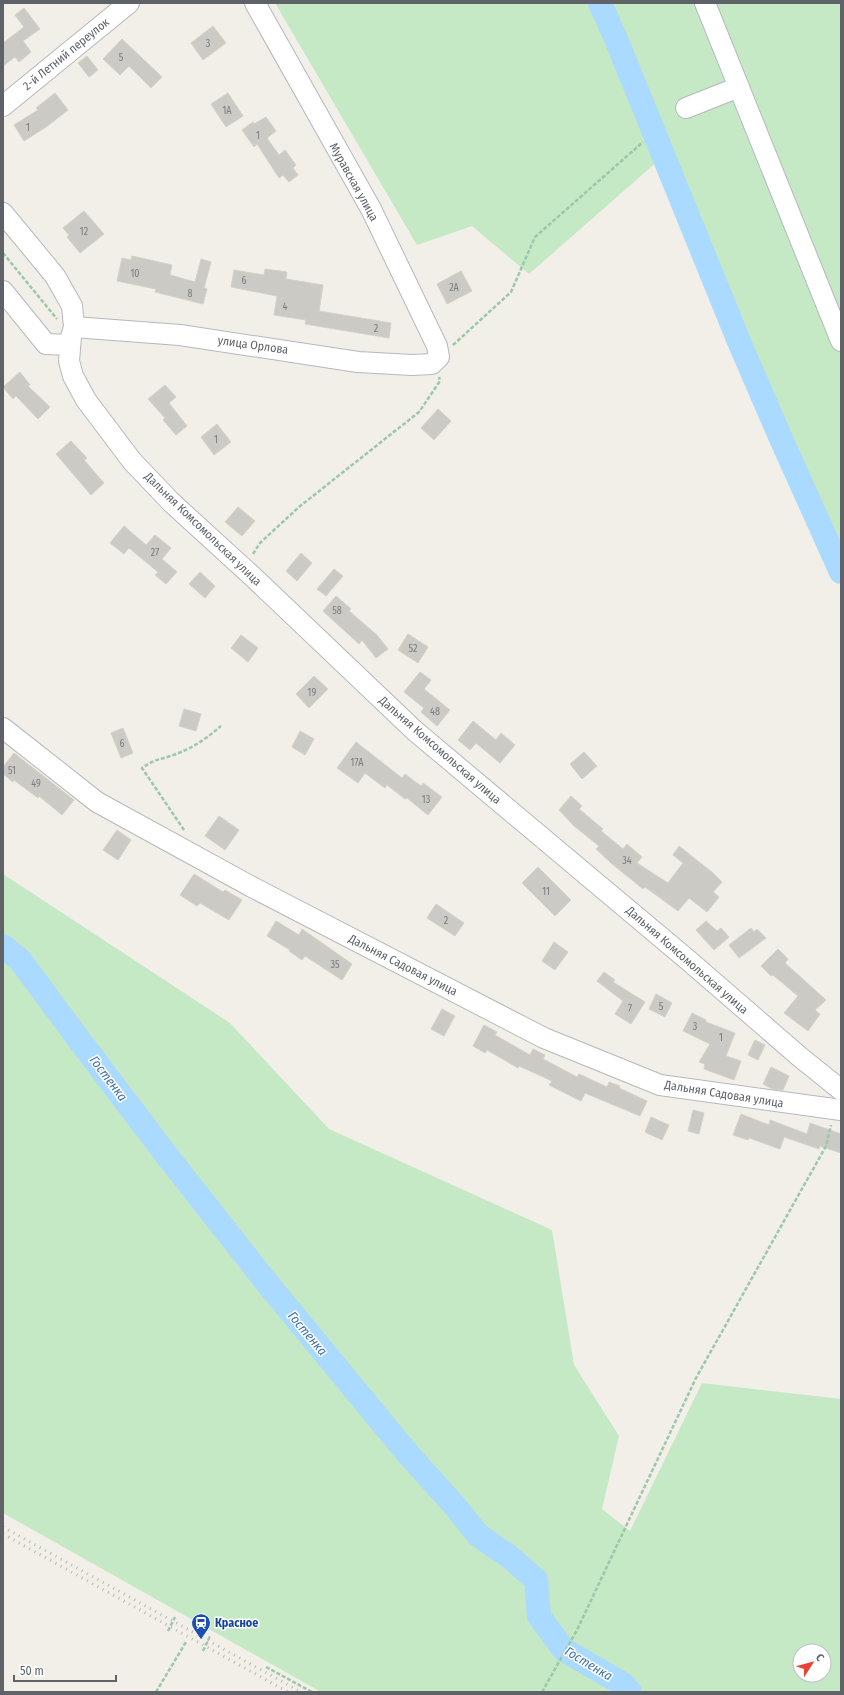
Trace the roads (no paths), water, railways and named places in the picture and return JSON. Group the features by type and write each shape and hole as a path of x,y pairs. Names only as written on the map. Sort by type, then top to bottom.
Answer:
{"street":[{"name":"2-й Летний переулок","path":"3,106 108,9 129,3"},
{"name":"Муравская улица","path":"255,3 324,128 371,209 437,346 439,356 432,364"},
{"path":"705,3 841,341"},
{"path":"686,108 739,87"},
{"path":"3,213 55,276 72,306 72,336 46,344 3,291"},
{"name":"улица Орлова","path":"72,336 180,335 264,346 358,362 412,365 432,364"},
{"name":"Дальняя Комсомольская улица","path":"72,336 69,361 72,376 86,400 132,461 171,502 251,575 415,731 841,1090"},
{"name":"Дальняя Садовая улица","path":"3,728 97,802 252,887 544,1038 660,1085 838,1110"}],"waterway":[{"path":"600,3 740,344 841,572"},
{"name":"Гостенка","path":"3,946 20,960 164,1152 267,1283 408,1454 454,1505 478,1535 510,1557 536,1580 539,1616 564,1650 623,1684 630,1692"}],"railway":[{"path":"3,1527 301,1692"},
{"path":"3,1534 288,1692"}],"place":[{"name":"Красное","path":"201,1640"}]}
